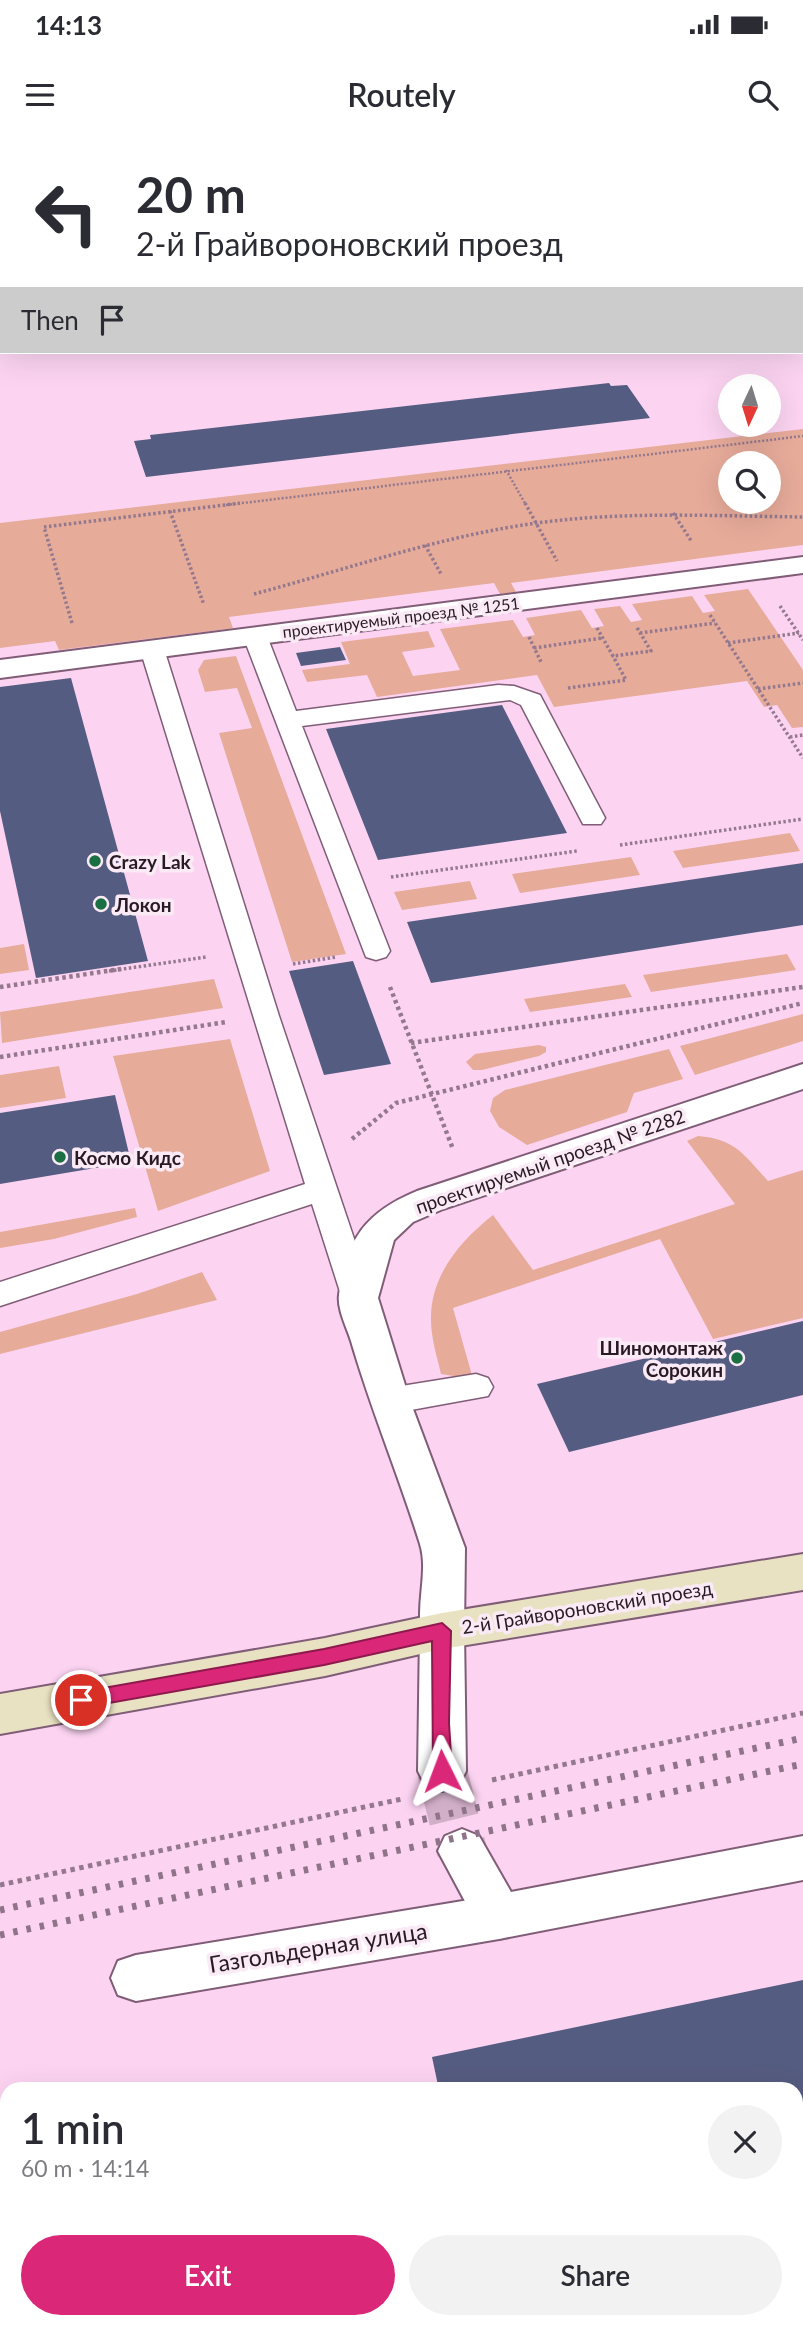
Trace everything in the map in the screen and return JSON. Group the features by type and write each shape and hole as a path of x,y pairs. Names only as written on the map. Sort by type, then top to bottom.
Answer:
{"main road":[{"name":"2-й Грайвороновский проезд","path":"0,1714 324,1657 442,1631 803,1572"}],"street":[{"name":"проектируемый проезд № 1251","path":"0,669 803,565"},
{"name":"проектируемый проезд № 2282","path":"442,1771 440,1723 443,1548 389,1401 358,1298 369,1251 379,1233 400,1213 468,1187 803,1076"},
{"path":"462,1852 499,1917"},
{"name":"Газгольдерная улица","path":"136,1978 499,1917 803,1858"}],"lane":[{"path":"256,636 376,951"},
{"path":"152,649 265,1016 358,1298"},
{"path":"288,720 498,692 514,693 531,701 592,818"},
{"path":"0,1294 112,1262 182,1234 321,1190"},
{"path":"389,1401 476,1387"}],"path":[{"path":"75,635 44,527 803,436"},
{"path":"506,470 558,563"},
{"path":"170,511 214,641"},
{"path":"673,513 694,544"},
{"path":"242,598 425,544 536,523 673,513 803,517"},
{"path":"425,544 443,576"},
{"path":"204,605 217,603"},
{"path":"708,611 803,758"},
{"path":"640,633 715,623"},
{"path":"558,690 626,680 596,626"},
{"path":"728,643 799,634"},
{"path":"534,648 602,638"},
{"path":"613,656 651,651"},
{"path":"543,665 548,673"},
{"path":"758,689 803,683"},
{"path":"790,737 803,736"},
{"path":"0,987 248,960 376,951 468,1187"},
{"path":"411,1043 803,987"},
{"path":"350,1140 396,1103 803,1003"},
{"path":"0,1057 265,1016"}],"shaded area":[{"path":"803,429 803,545 511,583 516,592 500,594 494,583 229,617 233,628 59,650 55,641 0,648 0,523 726,438 780,438 781,432"},
{"path":"748,589 803,670 803,727 792,728 777,705 764,707 747,681 554,707 537,675 377,697 367,675 307,682 302,670 350,664 341,642 428,631 435,647 402,652 413,676 460,670 440,629 513,620 523,637 535,635 526,618 581,610 592,628 604,626 594,609 620,606 631,622 642,620 632,604 692,596 703,613 715,611 704,595"},
{"path":"236,656 346,954 292,962 219,733 252,728 237,688 205,692 198,670 204,660"},
{"path":"790,833 800,851 683,868 673,851"},
{"path":"631,857 640,875 520,893 512,874"},
{"path":"470,881 477,899 402,910 394,892"},
{"path":"24,944 29,970 0,974 0,948"},
{"path":"787,954 796,970 651,992 643,975"},
{"path":"214,979 223,1008 2,1043 0,1012"},
{"path":"625,984 632,997 530,1012 524,999"},
{"path":"803,1014 803,1041 695,1075 680,1046"},
{"path":"230,1039 270,1171 158,1211 113,1056"},
{"path":"539,1045 546,1047 546,1052 539,1056 482,1070 473,1070 466,1062 475,1054"},
{"path":"669,1049 683,1079 634,1093 627,1112 527,1145 499,1127 490,1111 493,1098 505,1090"},
{"path":"59,1066 66,1098 0,1108 0,1075"},
{"path":"698,1136 731,1145 768,1181 803,1170 803,1318 713,1339 660,1239 453,1308 473,1379 441,1374 431,1327 432,1304 441,1274 469,1236 493,1215 533,1270 735,1204 687,1141"},
{"path":"135,1208 137,1217 54,1239 0,1248 0,1232"},
{"path":"202,1272 217,1300 0,1354 0,1332 137,1294"}],"building":[{"path":"609,383 611,386 627,385 650,418 146,477 134,441 151,439 150,435"},
{"path":"340,647 346,660 301,666 296,653"},
{"path":"71,678 148,961 36,978 0,811 0,687"},
{"path":"502,705 567,833 378,860 326,729"},
{"path":"803,863 803,925 431,983 407,922"},
{"path":"353,961 391,1064 324,1075 289,971"},
{"path":"115,1095 131,1162 0,1184 0,1113"},
{"path":"803,1321 803,1395 569,1452 537,1384"},
{"path":"803,1980 803,2082 437,2082 432,2057"}],"tunnel":[{"path":"442,1771 462,1851"}],"railway":[{"path":"0,1910 803,1738"},
{"path":"0,1935 803,1764"}],"place":[{"name":"Crazy Lak","path":"95,861"},
{"name":"Локон","path":"101,904"},
{"name":"Космо Кидс","path":"60,1157"},
{"name":"Шиномонтаж Сорокин","path":"737,1358"}],"route":[{"path":"81,1700 324,1657 442,1631 442,1771"}]}
